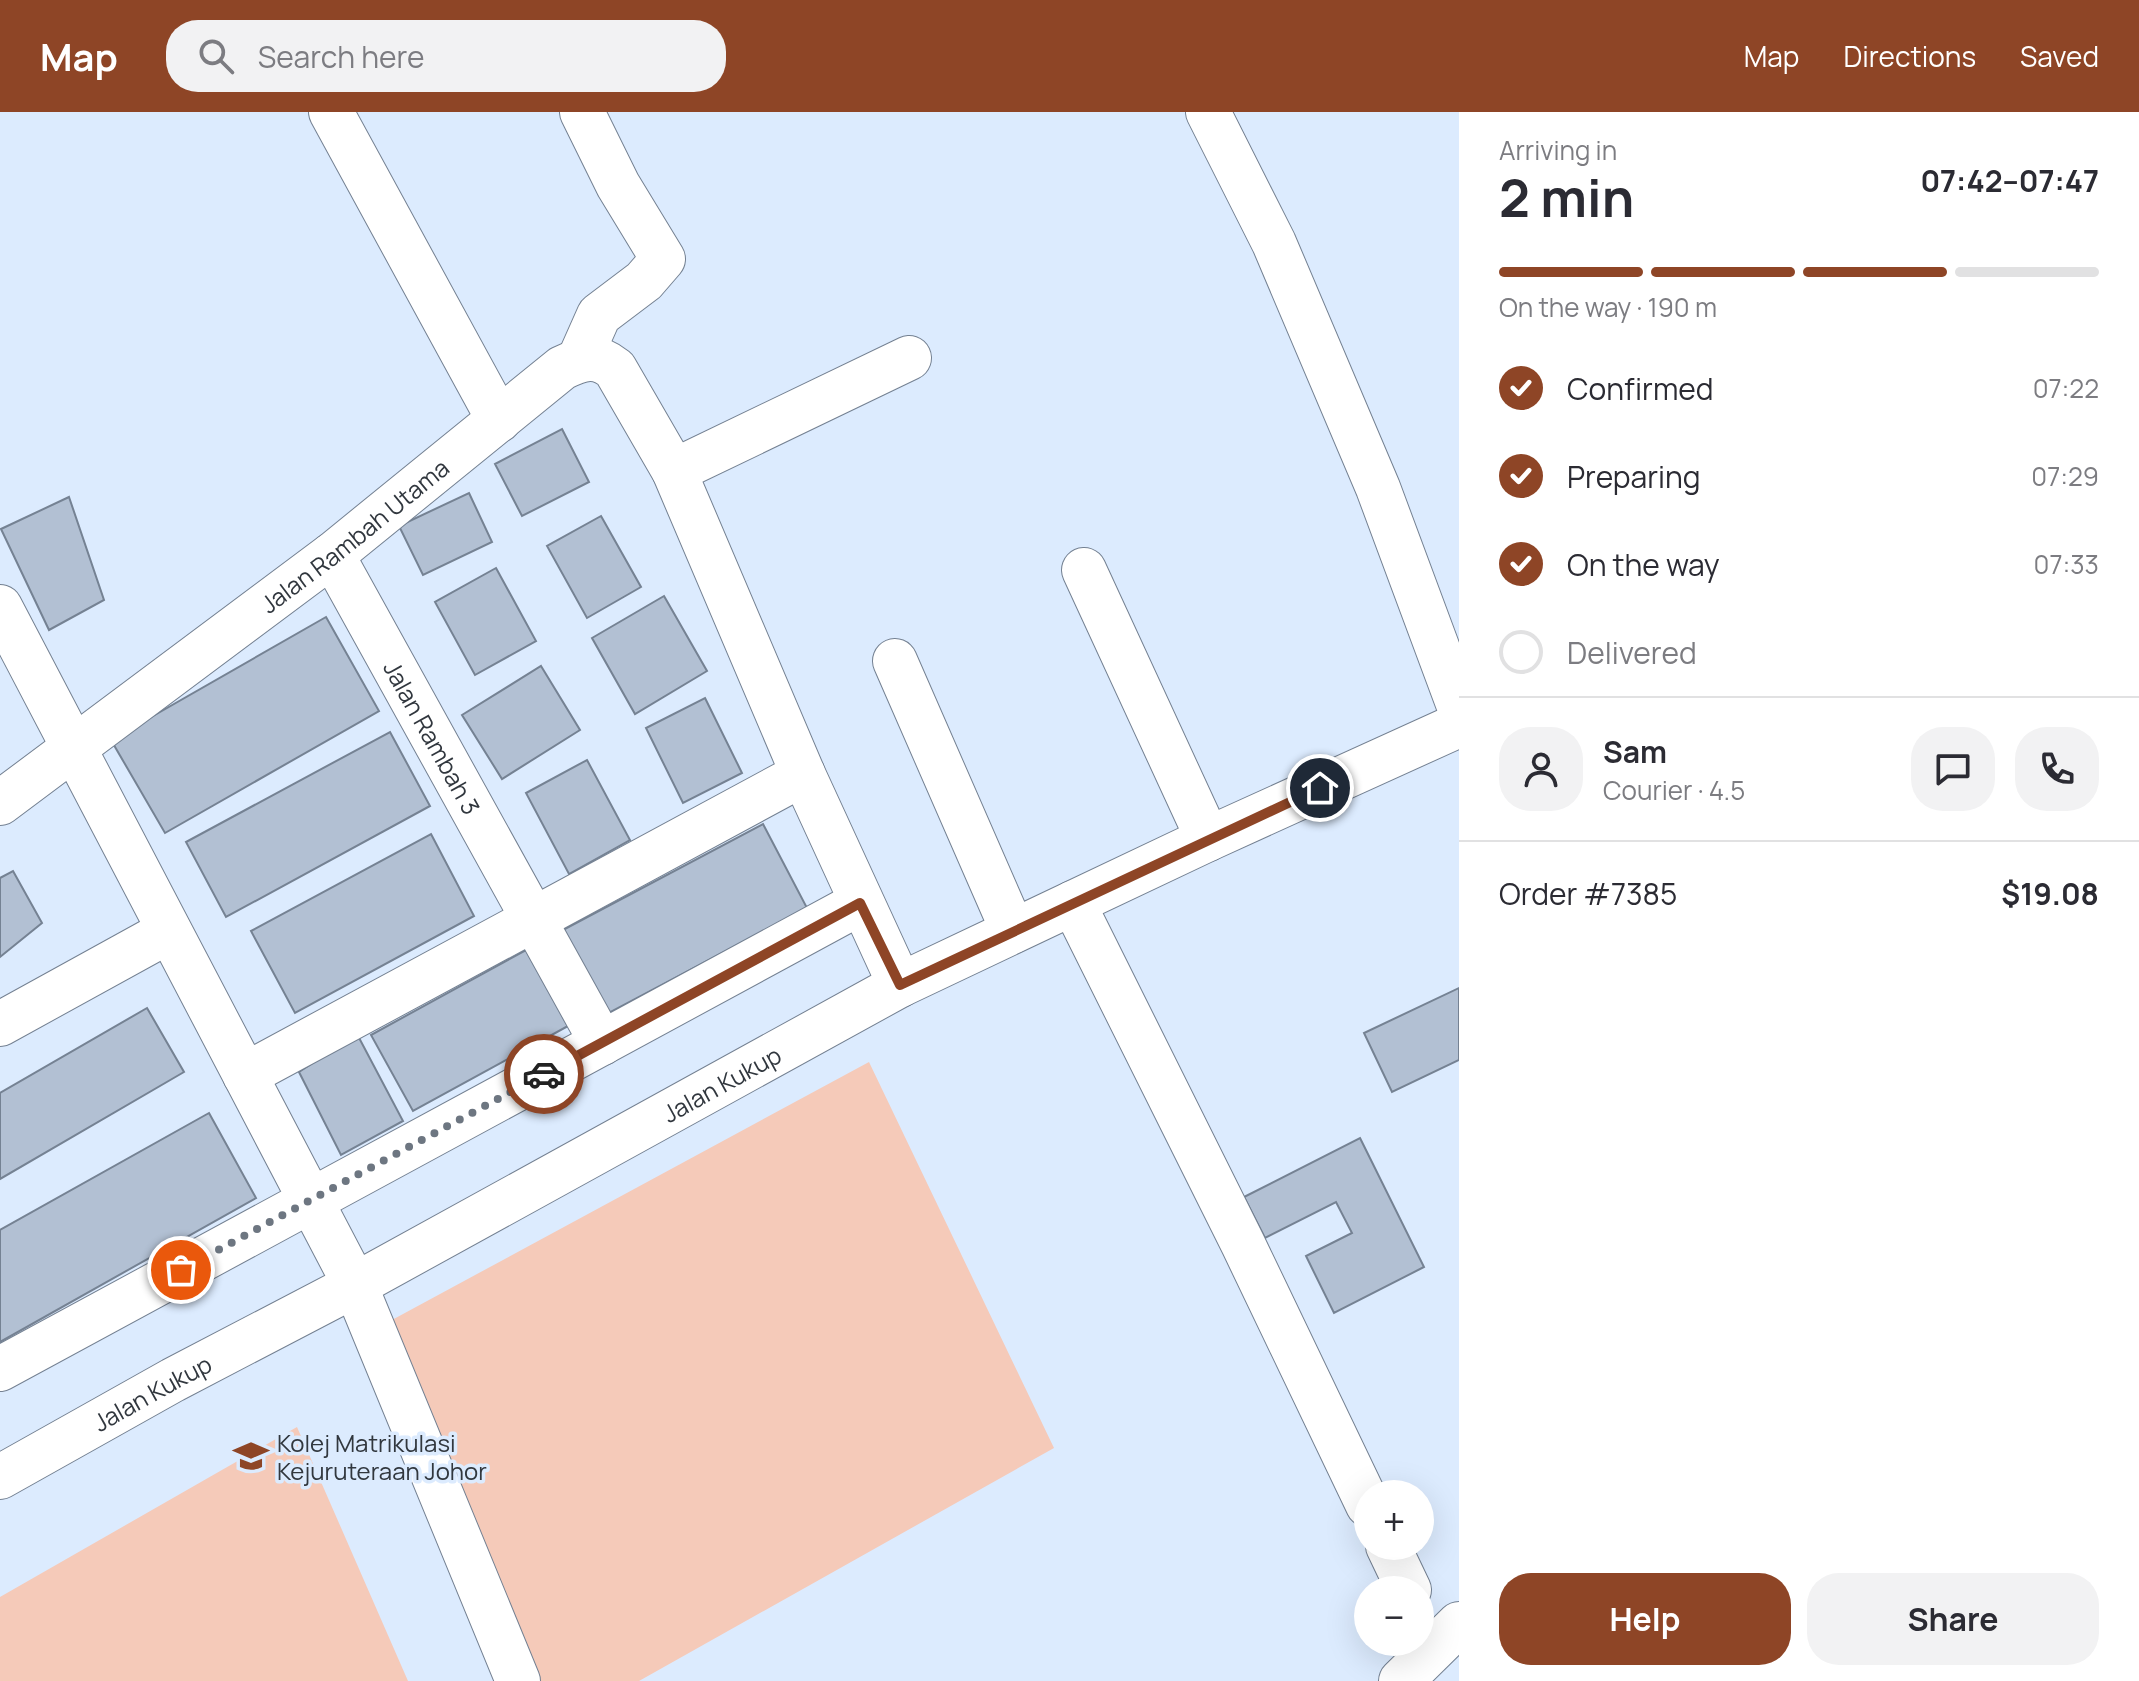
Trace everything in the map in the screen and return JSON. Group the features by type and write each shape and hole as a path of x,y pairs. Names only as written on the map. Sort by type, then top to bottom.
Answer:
{"street":[{"path":"331,112 499,420"},
{"path":"579,360 599,315 644,281 663,259 618,185 582,112"},
{"path":"1208,112 1274,243 1378,488 1459,706"},
{"path":"579,360 591,357 605,361 615,369 674,471 803,774 900,985"},
{"path":"674,471 909,358"},
{"name":"Jalan Rambah Utama","path":"0,803 332,555 562,368 579,360"},
{"name":"Jalan Rambah 3","path":"332,555 602,1043"},
{"path":"1084,570 1208,839"},
{"path":"0,607 355,1285 518,1681"},
{"path":"895,661 1013,931"},
{"name":"Jalan Kukup","path":"0,1477 900,985 1208,839 1459,725"},
{"path":"245,1075 803,774"},
{"path":"0,1369 860,903"},
{"path":"1073,903 1243,1244 1356,1480"},
{"path":"0,1024 169,931"},
{"path":"1401,1681 1439,1628"}],"shaded area":[{"path":"869,1062 1054,1448 639,1681 524,1681 379,1327"},
{"name":"Kolej Matrikulasi Kejuruteraan Johor","path":"297,1427 408,1681 0,1681 0,1597"}],"building":[{"path":"562,429 589,482 522,516 495,464"},
{"path":"469,493 492,542 423,575 399,526"},
{"path":"69,497 104,600 49,630 1,529"},
{"path":"601,516 641,587 587,618 547,546"},
{"path":"496,568 536,641 475,675 435,602"},
{"path":"664,596 707,671 635,714 592,638"},
{"path":"326,617 379,711 165,833 111,740"},
{"path":"541,666 580,730 502,779 462,715"},
{"path":"705,698 742,773 683,803 646,728"},
{"path":"390,732 430,806 226,917 186,842"},
{"path":"587,760 630,840 569,874 526,793"},
{"path":"763,824 807,908 605,1015 561,931"},
{"path":"431,834 474,916 295,1013 251,931"},
{"path":"13,871 42,923 0,957 0,878"},
{"path":"526,950 568,1026 413,1111 371,1035"},
{"path":"1459,988 1459,1060 1392,1092 1364,1033"},
{"path":"147,1008 184,1072 0,1179 0,1093"},
{"path":"357,1034 403,1121 341,1155 299,1072"},
{"path":"209,1113 256,1198 0,1342 0,1230"},
{"path":"1360,1138 1424,1267 1334,1313 1306,1256 1352,1233 1336,1202 1265,1238 1244,1197"}],"way so far":[{"path":"181,1270 544,1074"}],"place":[{"name":"Kolej Matrikulasi Kejuruteraan Johor","path":"251,1456"}],"route":[{"path":"544,1074 860,903 900,985 1320,788"}]}
